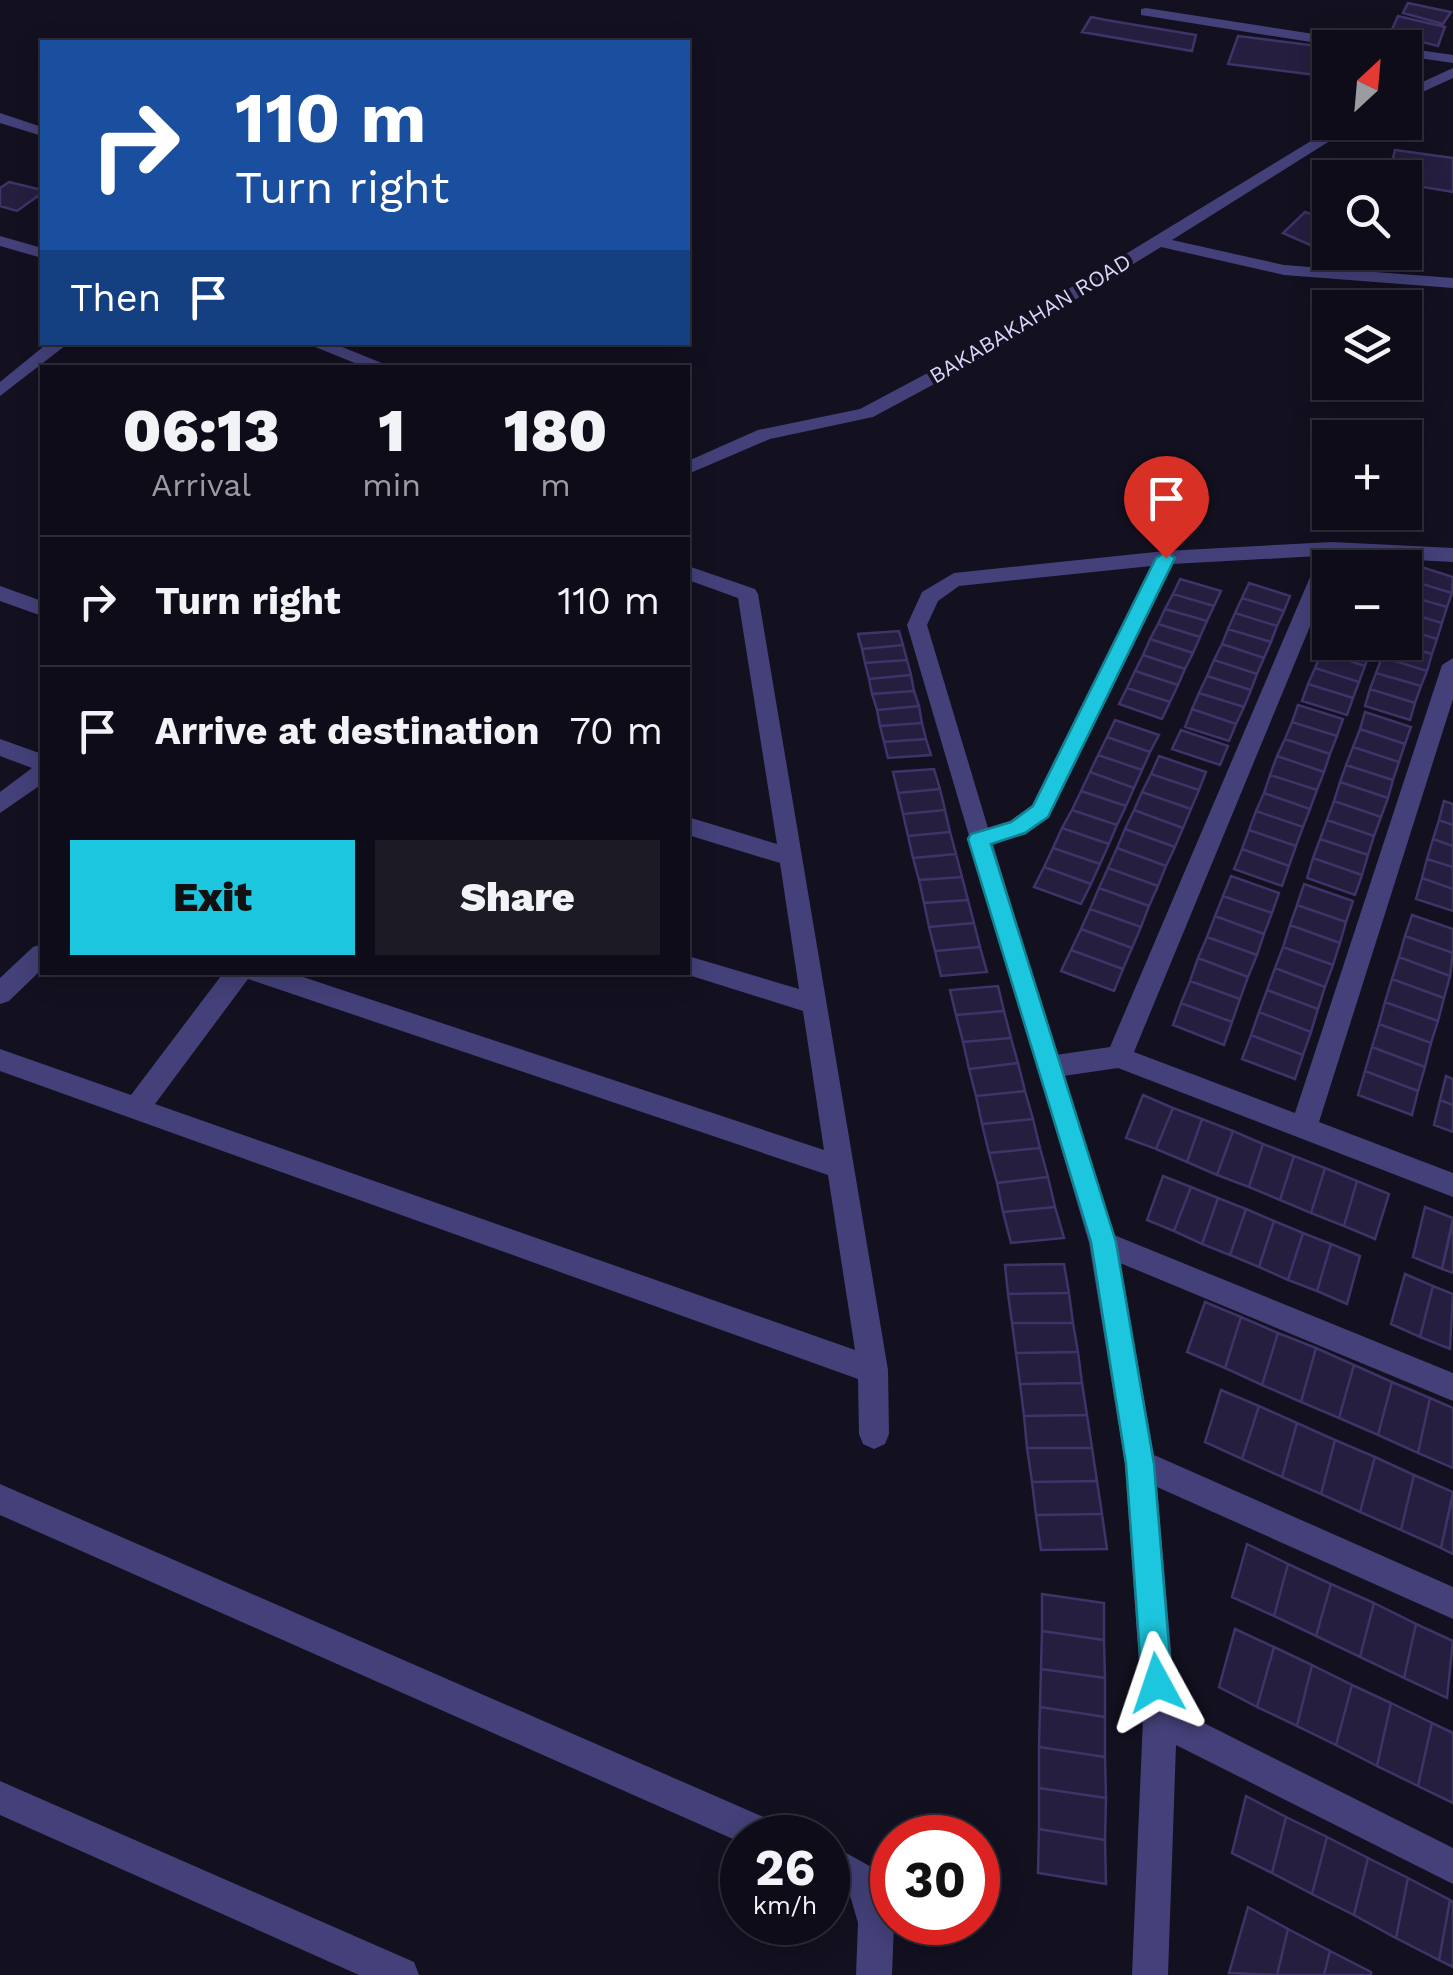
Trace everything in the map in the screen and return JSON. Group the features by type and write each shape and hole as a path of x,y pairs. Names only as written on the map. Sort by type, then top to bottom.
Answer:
{"street":[{"path":"1146,12 1312,38"},
{"path":"1422,54 1453,59"},
{"path":"1422,88 1453,72"},
{"path":"0,118 40,131"},
{"name":"BAKABAKAHAN ROAD","path":"690,467 764,434 866,414 958,364 1324,140"},
{"path":"0,241 40,252"},
{"path":"1156,242 1284,270 1453,283"},
{"path":"0,391 57,345"},
{"path":"320,345 376,365"},
{"path":"1119,1057 1332,549"},
{"path":"1150,1975 1160,1720 1140,1464 1104,1242 1047,1067 917,626 930,597 954,580 1166,558 1332,549 1453,556"},
{"path":"979,839 1018,828 1041,811 1166,558"},
{"path":"690,574 748,594 873,1370 874,1434"},
{"path":"0,593 40,608"},
{"path":"1304,1128 1453,666"},
{"path":"0,746 40,763"},
{"path":"0,804 40,774"},
{"path":"690,827 792,858"},
{"path":"0,994 40,956"},
{"path":"690,967 814,1004"},
{"path":"136,1109 236,975"},
{"path":"265,975 839,1167"},
{"path":"1047,1067 1119,1057 1453,1184"},
{"path":"0,1060 873,1370"},
{"path":"1104,1242 1453,1386"},
{"path":"1140,1464 1453,1603"},
{"path":"0,1499 720,1815"},
{"path":"1160,1720 1453,1867"},
{"path":"0,1798 392,1973"},
{"path":"850,1873 863,1881 876,1923 874,1975"}],"building":[{"path":"1408,3 1451,12 1443,24 1403,13"},
{"path":"1398,16 1445,27 1438,46 1422,42 1422,30 1392,30"},
{"path":"1091,17 1196,35 1192,51 1082,32"},
{"path":"1238,36 1312,45 1312,74 1228,64"},
{"path":"1395,150 1453,158 1453,192 1422,187 1422,160 1392,160"},
{"path":"9,182 40,190 40,194 17,211 0,206 0,188"},
{"path":"1305,212 1312,214 1312,246 1283,233"},
{"path":"1422,567 1453,577 1452,593 1422,584"},
{"path":"1180,579 1221,591 1214,606 1173,594"},
{"path":"1249,583 1290,596 1284,611 1242,598"},
{"path":"1422,584 1452,593 1447,607 1422,600"},
{"path":"1173,594 1214,606 1207,621 1165,609"},
{"path":"1242,598 1284,611 1277,626 1235,613"},
{"path":"1422,600 1447,607 1442,623 1422,617"},
{"path":"1165,609 1207,621 1200,637 1158,624"},
{"path":"1235,613 1277,626 1271,642 1228,629"},
{"path":"1422,617 1442,623 1437,639 1422,634"},
{"path":"1158,624 1200,637 1193,653 1150,639"},
{"path":"1228,629 1271,642 1264,658 1222,644"},
{"path":"899,631 903,645 862,649 858,634"},
{"path":"1422,634 1437,639 1432,654 1422,651"},
{"path":"1150,639 1193,653 1185,669 1143,655"},
{"path":"1222,644 1264,658 1257,674 1214,660"},
{"path":"903,645 907,660 865,663 862,649"},
{"path":"1422,651 1432,654 1427,671 1392,660 1422,660"},
{"path":"1143,655 1185,669 1178,685 1135,671"},
{"path":"907,660 911,675 869,679 865,663"},
{"path":"1214,660 1257,674 1251,690 1207,676"},
{"path":"1318,660 1347,660 1365,666 1359,682 1315,668"},
{"path":"1381,660 1427,671 1421,686 1376,673"},
{"path":"1315,668 1359,682 1353,698 1308,684"},
{"path":"1135,671 1178,685 1170,702 1127,688"},
{"path":"1376,673 1421,686 1415,703 1370,689"},
{"path":"911,675 914,691 872,694 869,679"},
{"path":"1207,676 1251,690 1244,707 1199,693"},
{"path":"1308,684 1353,698 1347,715 1302,701"},
{"path":"1127,688 1170,702 1162,719 1119,704"},
{"path":"1370,689 1415,703 1410,720 1365,706"},
{"path":"914,691 919,706 877,710 872,694"},
{"path":"1199,693 1244,707 1236,724 1192,709"},
{"path":"1298,705 1343,719 1337,736 1292,722"},
{"path":"919,706 922,723 880,726 877,710"},
{"path":"1192,709 1236,724 1229,741 1185,727"},
{"path":"1365,712 1411,727 1405,744 1360,729"},
{"path":"1115,720 1159,735 1150,752 1107,737"},
{"path":"1292,722 1337,736 1330,754 1285,739"},
{"path":"922,723 926,739 884,742 880,726"},
{"path":"1360,729 1405,744 1399,762 1353,747"},
{"path":"1181,730 1228,746 1220,765 1172,749"},
{"path":"1107,737 1150,752 1142,770 1098,755"},
{"path":"926,739 931,755 888,758 884,742"},
{"path":"1285,739 1330,754 1324,772 1277,756"},
{"path":"1353,747 1399,762 1393,780 1346,765"},
{"path":"1098,755 1142,770 1134,788 1090,772"},
{"path":"1159,756 1206,772 1199,790 1151,774"},
{"path":"1277,756 1324,772 1317,790 1270,775"},
{"path":"1346,765 1393,780 1388,798 1340,782"},
{"path":"934,769 940,789 898,793 893,772"},
{"path":"1090,772 1134,788 1126,806 1081,791"},
{"path":"1151,774 1199,790 1191,809 1142,792"},
{"path":"1270,775 1317,790 1310,809 1264,793"},
{"path":"1340,782 1388,798 1381,817 1334,801"},
{"path":"940,789 945,810 903,814 898,793"},
{"path":"1081,791 1126,806 1117,825 1072,810"},
{"path":"1142,792 1191,809 1183,828 1134,810"},
{"path":"1264,793 1310,809 1303,827 1256,811"},
{"path":"1334,801 1381,817 1374,836 1327,820"},
{"path":"1444,801 1453,804 1453,825 1439,820"},
{"path":"945,810 950,832 908,836 903,814"},
{"path":"1072,810 1117,825 1109,844 1062,828"},
{"path":"1134,810 1183,828 1175,847 1125,829"},
{"path":"1256,811 1303,827 1296,846 1249,830"},
{"path":"1327,820 1374,836 1368,855 1320,839"},
{"path":"1439,820 1453,825 1453,846 1433,839"},
{"path":"1062,828 1109,844 1100,864 1053,848"},
{"path":"1125,829 1175,847 1166,866 1117,848"},
{"path":"1249,830 1296,846 1289,866 1242,849"},
{"path":"950,832 956,854 913,858 908,836"},
{"path":"1320,839 1368,855 1362,875 1313,858"},
{"path":"1433,839 1453,846 1453,867 1427,859"},
{"path":"1053,848 1100,864 1091,884 1044,867"},
{"path":"1117,848 1166,866 1158,886 1108,868"},
{"path":"1242,849 1289,866 1282,886 1234,869"},
{"path":"956,854 962,877 919,880 913,858"},
{"path":"1313,858 1362,875 1355,895 1307,878"},
{"path":"1427,859 1453,867 1453,889 1422,878"},
{"path":"1044,867 1091,884 1081,904 1034,887"},
{"path":"1108,868 1158,886 1149,906 1099,888"},
{"path":"1231,876 1279,893 1272,913 1223,896"},
{"path":"962,877 968,900 924,903 919,880"},
{"path":"1422,878 1453,889 1453,911 1416,899"},
{"path":"1304,884 1353,901 1346,922 1297,905"},
{"path":"1099,888 1149,906 1141,927 1090,909"},
{"path":"1223,896 1272,913 1264,934 1215,916"},
{"path":"968,900 974,923 929,927 924,903"},
{"path":"1297,905 1346,922 1340,943 1290,925"},
{"path":"1090,909 1141,927 1132,948 1081,929"},
{"path":"1412,915 1453,929 1453,953 1405,936"},
{"path":"1215,916 1264,934 1257,955 1207,937"},
{"path":"974,923 980,947 935,951 929,927"},
{"path":"1290,925 1340,943 1333,965 1283,947"},
{"path":"1081,929 1132,948 1123,969 1071,950"},
{"path":"1405,936 1453,953 1450,976 1399,957"},
{"path":"1207,937 1257,955 1248,977 1198,958"},
{"path":"980,947 987,972 941,976 935,951"},
{"path":"1283,947 1333,965 1325,987 1275,968"},
{"path":"1071,950 1123,969 1114,991 1061,971"},
{"path":"1399,957 1450,976 1444,998 1392,979"},
{"path":"1198,958 1248,977 1240,999 1190,981"},
{"path":"1275,968 1325,987 1318,1009 1267,990"},
{"path":"1392,979 1444,998 1438,1021 1385,1002"},
{"path":"1190,981 1240,999 1232,1022 1181,1003"},
{"path":"998,986 1004,1011 956,1015 950,990"},
{"path":"1267,990 1318,1009 1311,1032 1259,1012"},
{"path":"1385,1002 1438,1021 1431,1043 1379,1024"},
{"path":"1181,1003 1232,1022 1224,1045 1173,1025"},
{"path":"1004,1011 1011,1038 963,1042 956,1015"},
{"path":"1259,1012 1311,1032 1303,1055 1251,1035"},
{"path":"1379,1024 1431,1043 1425,1067 1372,1047"},
{"path":"1251,1035 1303,1055 1295,1079 1242,1059"},
{"path":"1011,1038 1018,1063 969,1069 963,1042"},
{"path":"1372,1047 1425,1067 1418,1091 1365,1071"},
{"path":"1018,1063 1025,1091 976,1096 969,1069"},
{"path":"1365,1071 1418,1091 1412,1115 1358,1095"},
{"path":"1446,1076 1453,1079 1453,1105 1440,1100"},
{"path":"1025,1091 1033,1119 982,1124 976,1096"},
{"path":"1143,1095 1173,1108 1156,1149 1126,1138"},
{"path":"1440,1100 1453,1105 1453,1132 1434,1125"},
{"path":"1173,1108 1202,1119 1187,1162 1156,1149"},
{"path":"1033,1119 1040,1148 989,1153 982,1124"},
{"path":"1202,1119 1233,1131 1217,1175 1187,1162"},
{"path":"1233,1131 1263,1144 1249,1187 1217,1175"},
{"path":"1263,1144 1294,1156 1280,1200 1249,1187"},
{"path":"1040,1148 1048,1177 997,1183 989,1153"},
{"path":"1294,1156 1325,1168 1311,1213 1280,1200"},
{"path":"1325,1168 1357,1181 1344,1226 1311,1213"},
{"path":"1163,1176 1191,1187 1174,1231 1147,1220"},
{"path":"1048,1177 1055,1207 1003,1212 997,1183"},
{"path":"1357,1181 1389,1194 1375,1239 1344,1226"},
{"path":"1191,1187 1218,1198 1202,1244 1174,1231"},
{"path":"1218,1198 1246,1209 1230,1255 1202,1244"},
{"path":"1055,1207 1064,1238 1011,1243 1003,1212"},
{"path":"1425,1207 1453,1218 1442,1269 1413,1257"},
{"path":"1246,1209 1274,1221 1259,1267 1230,1255"},
{"path":"1274,1221 1303,1233 1288,1280 1259,1267"},
{"path":"1453,1222 1453,1273 1442,1269"},
{"path":"1303,1233 1331,1244 1317,1291 1288,1280"},
{"path":"1331,1244 1360,1256 1347,1304 1317,1291"},
{"path":"1064,1264 1069,1293 1008,1294 1005,1265"},
{"path":"1405,1274 1433,1286 1420,1337 1391,1324"},
{"path":"1433,1286 1453,1294 1450,1349 1420,1337"},
{"path":"1069,1293 1073,1323 1012,1323 1008,1294"},
{"path":"1205,1302 1241,1317 1225,1368 1187,1352"},
{"path":"1241,1317 1278,1333 1262,1385 1225,1368"},
{"path":"1012,1323 1073,1323 1078,1352 1016,1353"},
{"path":"1278,1333 1316,1348 1301,1402 1262,1385"},
{"path":"1316,1348 1354,1365 1339,1418 1301,1402"},
{"path":"1078,1352 1082,1383 1020,1384 1016,1353"},
{"path":"1354,1365 1392,1382 1378,1435 1339,1418"},
{"path":"1392,1382 1430,1398 1418,1453 1378,1435"},
{"path":"1082,1383 1087,1415 1024,1416 1020,1384"},
{"path":"1221,1390 1259,1406 1242,1459 1205,1442"},
{"path":"1430,1398 1453,1408 1453,1468 1418,1453"},
{"path":"1259,1406 1297,1423 1282,1477 1242,1459"},
{"path":"1087,1415 1092,1448 1027,1448 1024,1416"},
{"path":"1297,1423 1335,1440 1321,1494 1282,1477"},
{"path":"1335,1440 1375,1457 1360,1512 1321,1494"},
{"path":"1027,1448 1092,1448 1097,1481 1032,1482"},
{"path":"1375,1457 1414,1475 1401,1530 1360,1512"},
{"path":"1414,1475 1453,1492 1441,1548 1401,1530"},
{"path":"1097,1481 1102,1514 1036,1515 1032,1482"},
{"path":"1453,1494 1453,1554 1441,1548"},
{"path":"1102,1514 1107,1549 1041,1550 1036,1515"},
{"path":"1247,1544 1288,1564 1274,1616 1232,1597"},
{"path":"1288,1564 1331,1584 1316,1636 1274,1616"},
{"path":"1331,1584 1374,1603 1360,1657 1316,1636"},
{"path":"1042,1594 1104,1603 1104,1640 1042,1631"},
{"path":"1374,1603 1416,1624 1404,1678 1360,1657"},
{"path":"1416,1624 1453,1641 1447,1698 1404,1678"},
{"path":"1235,1629 1274,1647 1257,1707 1219,1687"},
{"path":"1042,1631 1104,1640 1105,1678 1041,1669"},
{"path":"1274,1647 1312,1665 1297,1726 1257,1707"},
{"path":"1312,1665 1352,1685 1336,1745 1297,1726"},
{"path":"1041,1669 1105,1678 1105,1717 1040,1707"},
{"path":"1352,1685 1391,1703 1377,1766 1336,1745"},
{"path":"1391,1703 1432,1723 1418,1786 1377,1766"},
{"path":"1040,1707 1105,1717 1105,1757 1039,1747"},
{"path":"1432,1723 1453,1733 1453,1803 1418,1786"},
{"path":"1039,1747 1105,1757 1106,1798 1039,1788"},
{"path":"1039,1788 1106,1798 1105,1840 1039,1829"},
{"path":"1246,1796 1286,1817 1272,1873 1232,1853"},
{"path":"1286,1817 1327,1837 1312,1894 1272,1873"},
{"path":"1039,1829 1105,1840 1106,1884 1038,1873"},
{"path":"1327,1837 1368,1858 1354,1915 1312,1894"},
{"path":"1368,1858 1408,1878 1396,1938 1354,1915"},
{"path":"1408,1878 1450,1900 1439,1960 1396,1938"},
{"path":"1450,1900 1453,1902 1453,1967 1439,1960"},
{"path":"1248,1907 1288,1929 1277,1975 1229,1973"},
{"path":"1288,1929 1330,1951 1324,1975 1277,1975"},
{"path":"1330,1951 1371,1972 1371,1975 1324,1975"}],"route":[{"path":"1157,1683 1140,1464 1104,1242 979,839 1018,828 1041,811 1166,558"}]}
